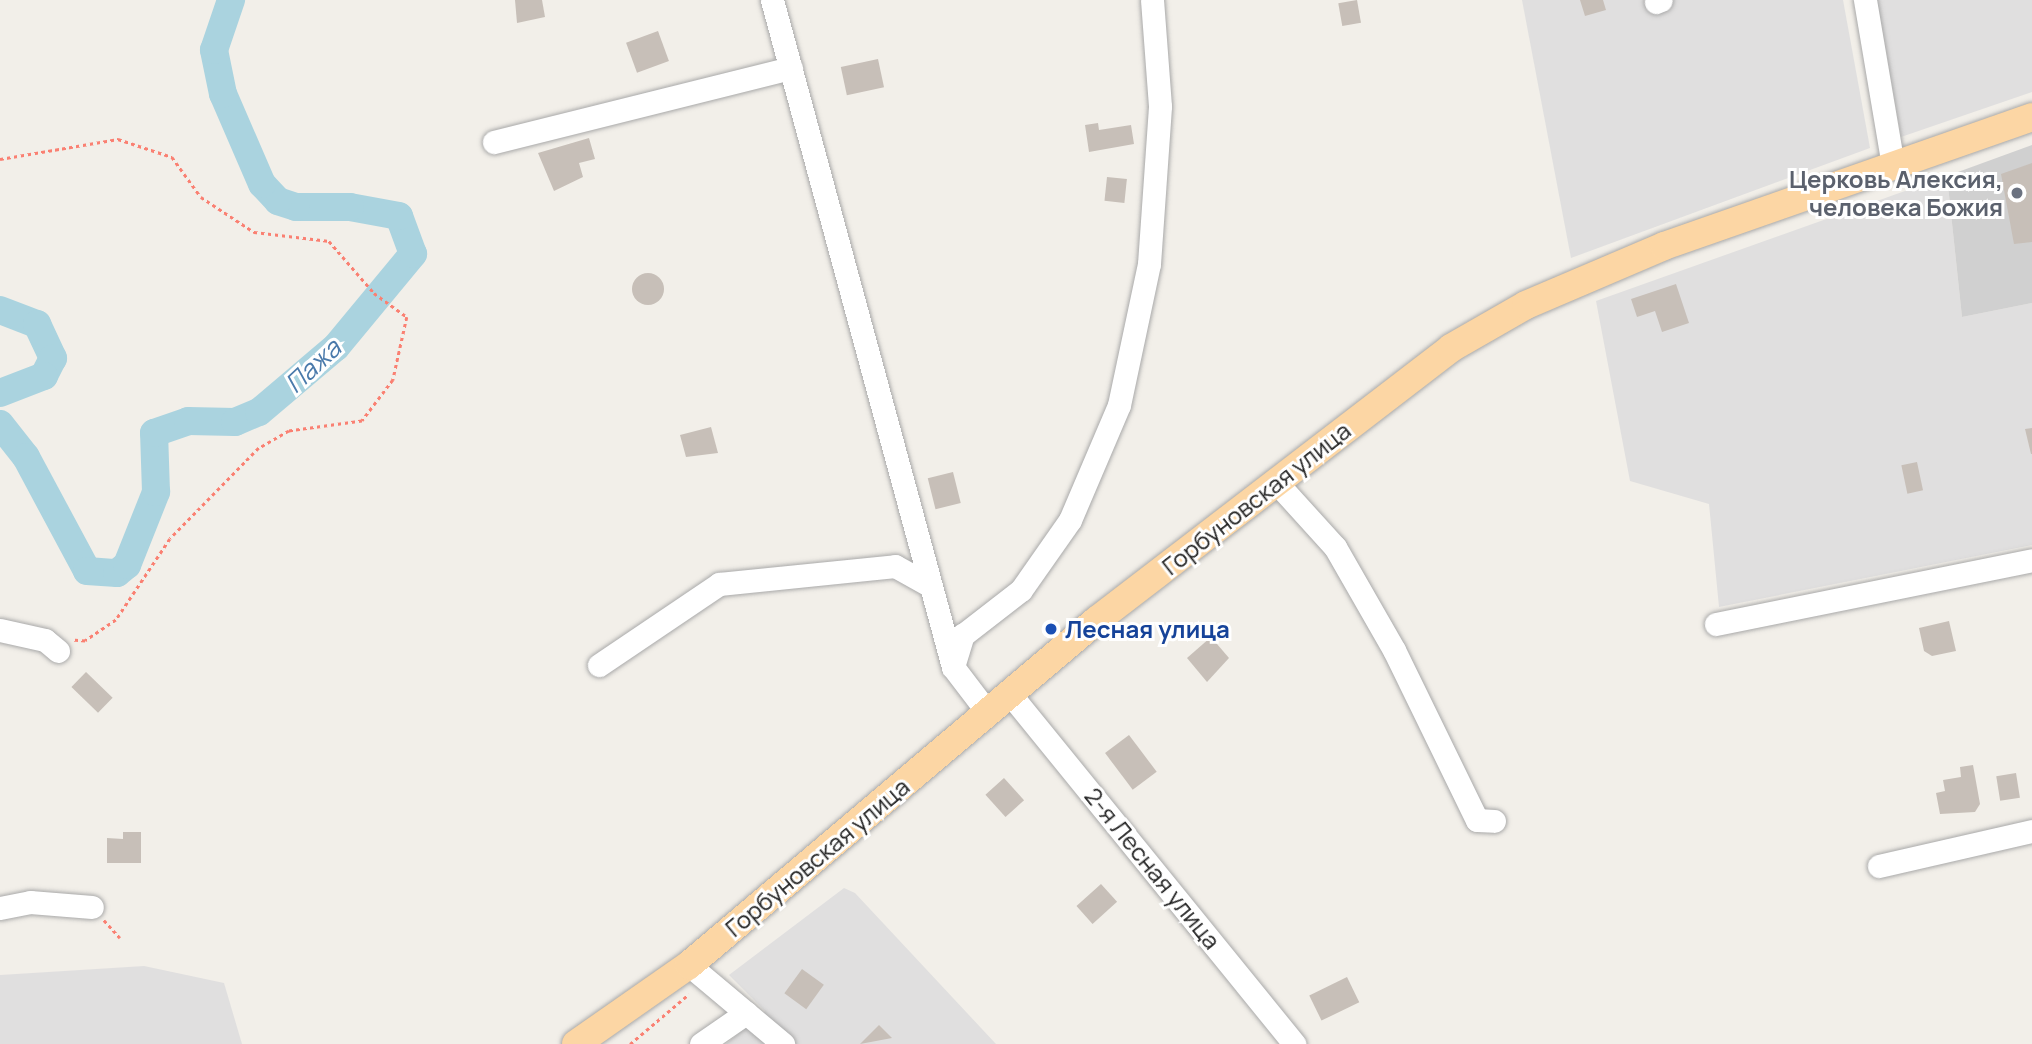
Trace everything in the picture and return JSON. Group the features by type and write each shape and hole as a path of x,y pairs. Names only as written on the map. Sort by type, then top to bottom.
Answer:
{"main road":[{"name":"Горбуновская улица","path":"576,1044 689,965 1010,694 1276,482 1451,348 1526,305 1664,246 2032,117"}],"street":[{"path":"772,0 953,667 988,713"},
{"path":"953,667 963,635 1021,590 1070,520 1119,405 1149,264 1160,106 1152,0"},
{"path":"1865,0 1894,165"},
{"path":"494,142 791,68"},
{"path":"1276,482 1335,547 1394,650 1476,820 1494,821"},
{"path":"1716,624 2032,559"},
{"path":"599,665 719,584 895,566 931,586"},
{"path":"0,630 52,645"},
{"name":"2-я Лесная улица","path":"1010,694 1294,1044"},
{"path":"1879,866 2032,831"},
{"path":"0,908 30,902 92,906"},
{"path":"689,965 783,1044"},
{"path":"701,1044 746,1013"}],"path":[{"path":"0,159 118,139 172,157 201,197 254,232 329,241 374,293 407,317 393,380 362,421 289,431 259,448 170,539 116,620 85,641 52,645"},
{"path":"92,906 120,938"}],"shaded area":[{"path":"1522,0 1843,0 1870,148 1571,258"},
{"path":"1877,0 2032,0 2032,92 1901,137"},
{"path":"2032,145 2032,303 1962,317 1947,176"},
{"path":"1947,176 1962,317 2032,303 2032,545 1719,607 1709,504 1630,481 1596,301"},
{"path":"844,888 855,893 996,1044 726,1044 765,1011 729,975"},
{"path":"144,966 224,983 242,1044 0,1044 0,975"}],"building":[{"path":"515,0 542,0 545,17 517,23"},
{"path":"1357,0 1361,23 1342,26 1338,3"},
{"path":"1580,0 1603,0 1606,10 1585,16"},
{"path":"658,31 669,61 637,73 626,43"},
{"path":"878,59 884,87 847,95 841,67"},
{"path":"1098,123 1099,130 1131,125 1134,144 1089,152 1085,125"},
{"path":"589,138 595,159 579,163 583,177 554,191 538,153"},
{"name":"Церковь Алексия, человека Божия","path":"2032,163 2032,242 2014,244 2001,174"},
{"path":"1107,177 1127,179 1124,203 1104,201"},
{"path":"648,273 659,278 664,289 659,300 648,305 637,300 632,289 637,278"},
{"path":"1676,284 1689,323 1662,332 1655,311 1637,317 1631,299"},
{"path":"711,427 718,453 686,457 680,435"},
{"path":"2032,428 2032,454 2031,454 2025,429"},
{"path":"1917,462 1923,490 1907,494 1901,465"},
{"path":"953,472 961,503 936,509 928,478"},
{"path":"1949,621 1956,651 1932,656 1924,651 1919,628"},
{"path":"1211,637 1229,658 1207,682 1187,658"},
{"path":"86,672 113,698 98,713 71,687"},
{"path":"1129,735 1157,772 1133,790 1105,753"},
{"path":"1973,765 1980,804 1975,812 1940,814 1936,793 1945,791 1943,780 1961,777 1960,767"},
{"path":"2016,773 2020,798 2000,801 1996,776"},
{"path":"1004,778 1024,800 1005,817 985,795"},
{"path":"123,832 141,832 141,863 107,863 107,838 123,839"},
{"path":"1101,884 1117,902 1093,924 1076,906"},
{"path":"802,969 824,985 806,1009 784,993"},
{"path":"1347,977 1359,1002 1322,1021 1309,995"},
{"path":"879,1025 892,1038 860,1044"}],"waterway":[{"name":"Пажа","path":"0,424 26,457 87,571 117,573 127,565 156,492 154,433 188,421 235,422 259,412 336,347 413,254 399,216 350,207 296,207 278,201 262,184 223,94 214,50 231,0"},
{"name":"Пажа","path":"0,310 37,324 53,358 44,376 0,393"}],"place":[{"name":"Церковь Алексия, человека Божия","path":"2017,193"},
{"name":"Лесная улица","path":"1051,629"}]}
